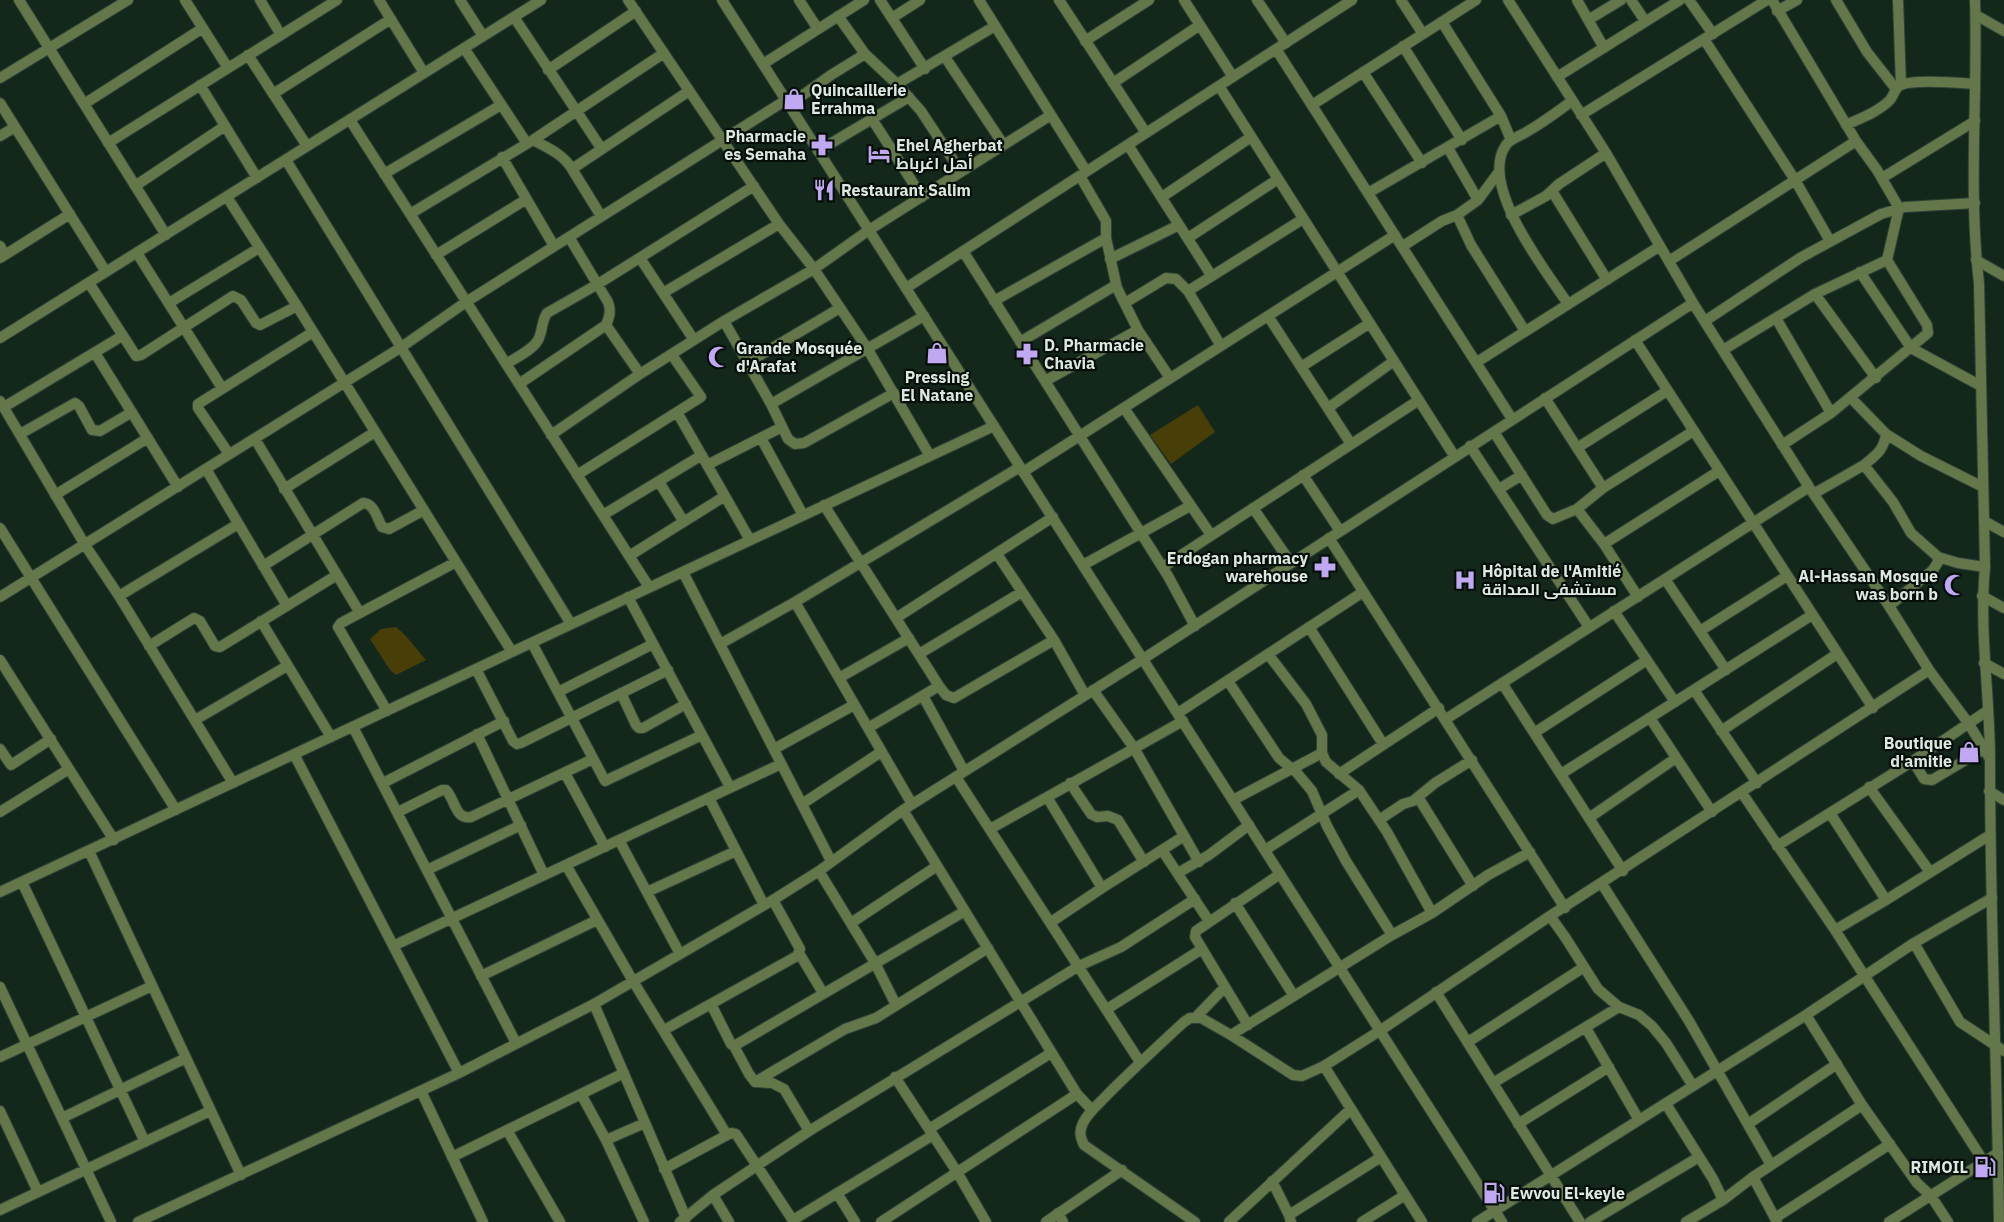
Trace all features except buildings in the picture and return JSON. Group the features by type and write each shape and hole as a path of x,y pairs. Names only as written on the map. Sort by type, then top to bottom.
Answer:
{"street":[{"path":"18,0 166,235"},
{"path":"0,78 128,0"},
{"path":"185,0 228,68"},
{"path":"260,0 281,35"},
{"path":"108,143 337,0"},
{"path":"379,0 424,73"},
{"path":"460,0 483,36"},
{"path":"0,338 541,0"},
{"path":"628,0 780,224 814,269 867,348 930,456"},
{"path":"722,0 1502,1222"},
{"path":"799,0 818,29"},
{"path":"880,0 924,69"},
{"path":"892,18 920,0"},
{"path":"979,0 1051,115 1083,174 1106,221 1106,238 1116,285 1138,330 1170,378"},
{"path":"1085,41 1150,0"},
{"path":"1184,0 1233,77"},
{"path":"1256,0 1286,42"},
{"path":"906,288 1352,0"},
{"path":"1401,0 1423,34"},
{"path":"1312,105 1476,0"},
{"path":"1508,0 1606,153 1693,303 1782,444 1930,670 1969,724 1990,759"},
{"path":"1577,0 1604,48"},
{"path":"1588,20 1621,0"},
{"path":"1631,0 1645,21"},
{"path":"1557,77 1680,0"},
{"path":"1689,0 1708,36 1830,241"},
{"path":"1581,115 1767,0"},
{"path":"1772,0 1846,125 1882,178 1899,208 1887,260 1929,329 1928,333 1851,398 1782,444"},
{"path":"1778,11 1796,0"},
{"path":"1836,0 1867,52 1898,87"},
{"path":"1846,125 1876,111 1891,98 1898,87 1898,0"},
{"path":"1975,0 1976,260 1979,283 1985,568 1982,596 1990,759 1992,898 2000,1048 1999,1222"},
{"path":"762,64 862,1"},
{"path":"1062,1 1085,41 1146,133"},
{"path":"548,70 636,11"},
{"path":"1976,15 2004,31"},
{"path":"838,16 865,54 897,84 921,111 961,172"},
{"path":"514,17 601,148"},
{"path":"273,94 391,20"},
{"path":"1442,22 1502,116 1511,140"},
{"path":"1113,83 1200,25"},
{"path":"897,84 995,26"},
{"path":"84,104 203,28"},
{"path":"1403,46 1462,140"},
{"path":"464,48 501,105 530,141 557,153 567,161 602,216"},
{"path":"1276,49 1512,419"},
{"path":"410,214 576,112 664,53"},
{"path":"0,597 345,383 554,246 865,54"},
{"path":"248,55 307,146"},
{"path":"945,57 1003,144"},
{"path":"1363,72 1422,162"},
{"path":"1898,87 1912,83 1975,84"},
{"path":"200,85 257,178"},
{"path":"1219,86 1455,457"},
{"path":"572,169 689,91"},
{"path":"818,151 909,97"},
{"path":"1568,304 1511,216 1498,173 1501,155 1511,140 1541,123 1572,100"},
{"path":"0,102 106,272"},
{"path":"384,174 501,105"},
{"path":"551,435 640,374 814,269 869,230 1051,115"},
{"path":"1368,193 1502,116"},
{"path":"872,119 922,197"},
{"path":"350,120 649,587"},
{"path":"1882,178 1975,121"},
{"path":"135,186 225,126"},
{"path":"0,136 15,127"},
{"path":"1162,197 1252,137"},
{"path":"1669,261 1856,141"},
{"path":"1128,145 1211,275"},
{"path":"1448,148 1478,200"},
{"path":"1511,216 1552,191 1559,184 1606,153"},
{"path":"502,157 525,200 554,246"},
{"path":"286,160 571,624"},
{"path":"1403,246 1457,215 1478,200 1498,173"},
{"path":"1188,238 1278,179"},
{"path":"506,364 534,346 538,339 543,319 547,313 598,284 754,186"},
{"path":"1552,191 1607,280"},
{"path":"227,197 512,652"},
{"path":"436,255 525,200"},
{"path":"1705,321 1800,258 1880,214 1899,208 1975,203"},
{"path":"2,253 70,214"},
{"path":"1457,215 1472,246 1525,331"},
{"path":"1188,291 1303,219"},
{"path":"663,293 780,224"},
{"path":"1110,259 1180,226"},
{"path":"720,644 1080,436 1395,234"},
{"path":"519,384 606,324 610,310 608,302 569,237"},
{"path":"994,301 1106,238"},
{"path":"1477,362 1660,246"},
{"path":"169,303 259,248"},
{"path":"962,251 1163,567 1195,626"},
{"path":"137,253 222,388"},
{"path":"640,258 694,340"},
{"path":"1723,350 1815,294 1887,260"},
{"path":"1976,260 2004,276"},
{"path":"1860,272 1910,348 1981,386"},
{"path":"1125,303 1166,278 1176,279 1188,291 1221,346"},
{"path":"88,283 136,356 141,356 233,296 241,300 256,323 260,325 297,306"},
{"path":"1020,342 1116,285"},
{"path":"1815,294 1876,378"},
{"path":"138,1222 459,1073 594,1004 769,902 819,871 907,807 1195,626 1693,303"},
{"path":"747,363 840,308"},
{"path":"771,404 924,316"},
{"path":"1268,316 1351,444"},
{"path":"1776,318 1831,413"},
{"path":"724,322 771,404 788,439 795,444 804,443 894,393"},
{"path":"1301,366 1370,323"},
{"path":"606,324 640,374"},
{"path":"1044,381 1138,330"},
{"path":"230,454 198,406 222,388 313,332"},
{"path":"122,336 2,404 85,545 119,596 233,783"},
{"path":"1634,340 1873,708"},
{"path":"95,353 178,486"},
{"path":"577,474 701,397 672,354"},
{"path":"1328,408 1394,361"},
{"path":"1577,448 1667,390"},
{"path":"1545,398 1603,488"},
{"path":"1851,398 1886,434 1921,456 1983,487"},
{"path":"1163,567 1419,400"},
{"path":"20,434 75,403 79,406 92,430 96,431 100,431 132,412"},
{"path":"1124,408 1211,535"},
{"path":"677,412 750,540"},
{"path":"603,515 659,482 704,460 761,438 782,426"},
{"path":"0,892 994,426"},
{"path":"284,489 375,432"},
{"path":"1494,432 1547,515 1553,519 1577,509 1603,488 1692,432"},
{"path":"1446,719 1753,523 1812,490 1864,465 1880,452 1885,445 1886,434"},
{"path":"55,495 148,438"},
{"path":"761,438 803,515"},
{"path":"255,439 360,613"},
{"path":"1470,446 1589,627"},
{"path":"1864,465 1893,502 1911,533 1938,558 1985,568"},
{"path":"206,469 287,606"},
{"path":"1604,544 1719,472"},
{"path":"1303,475 1340,531"},
{"path":"1499,489 1522,475"},
{"path":"659,482 684,522"},
{"path":"629,556 725,496"},
{"path":"263,566 363,503 368,503 371,506 382,527 389,529 424,510"},
{"path":"824,505 946,695 954,698 1054,640"},
{"path":"1083,565 1190,506"},
{"path":"1253,508 1291,563"},
{"path":"1577,509 1604,544 1638,597"},
{"path":"896,618 1053,517"},
{"path":"1984,521 2004,532"},
{"path":"119,596 238,524"},
{"path":"0,528 176,810"},
{"path":"1329,538 1565,908"},
{"path":"997,554 1089,692 1134,748 1199,862"},
{"path":"1889,606 1933,570 1938,562 1938,558"},
{"path":"387,710 338,627 340,623 456,562"},
{"path":"683,572 831,861"},
{"path":"149,646 194,618 200,620 217,648 336,575"},
{"path":"1700,632 1787,576"},
{"path":"1665,579 1726,670"},
{"path":"919,654 1022,592"},
{"path":"990,829 1134,748 1228,681 1364,592"},
{"path":"1982,596 2004,608"},
{"path":"628,597 730,787"},
{"path":"795,602 881,752 937,866 1077,1094 1092,1110"},
{"path":"1614,611 1675,702"},
{"path":"1561,774 1812,615"},
{"path":"261,622 331,737"},
{"path":"1309,627 1383,744"},
{"path":"839,678 909,638"},
{"path":"532,643 602,779 608,780 702,735"},
{"path":"558,692 653,644"},
{"path":"1268,654 1306,704 1322,735 1322,753 1326,762 1359,790 1379,820 1432,913"},
{"path":"1721,731 1837,654"},
{"path":"1534,733 1647,660"},
{"path":"0,662 114,840"},
{"path":"1984,663 2004,674"},
{"path":"195,720 287,666"},
{"path":"476,669 513,741 517,744 668,670"},
{"path":"1196,1017 1231,1035 1293,1075 1302,1076 1324,1066 1381,1030 1550,916 1930,670"},
{"path":"1228,681 1279,758 1312,791 1346,861 1392,935"},
{"path":"1502,683 1623,870"},
{"path":"868,728 940,686"},
{"path":"1694,690 1757,783"},
{"path":"621,693 639,728 643,728 686,704"},
{"path":"923,696 960,774 990,829 1140,1062"},
{"path":"774,749 854,705"},
{"path":"1339,774 1439,708"},
{"path":"1778,846 1913,761 1987,711"},
{"path":"1650,718 1712,812"},
{"path":"382,783 504,722"},
{"path":"353,727 516,1043"},
{"path":"477,734 544,875"},
{"path":"0,750 10,765 50,739"},
{"path":"1913,761 1924,779 1932,780 1984,748"},
{"path":"802,804 881,752"},
{"path":"1233,800 1322,753"},
{"path":"294,754 459,1073"},
{"path":"1588,818 1676,758"},
{"path":"398,812 442,790 446,790 460,815 464,818 508,800 593,759"},
{"path":"1379,820 1418,798 1435,783 1472,760"},
{"path":"393,946 781,764"},
{"path":"0,812 69,769"},
{"path":"565,773 605,846"},
{"path":"1070,783 1091,814 1097,817 1108,816 1118,820 1144,862"},
{"path":"1869,787 1930,872"},
{"path":"1266,850 1359,790"},
{"path":"1989,791 2004,800"},
{"path":"1742,793 1835,930 1984,1162"},
{"path":"1047,797 1102,888"},
{"path":"709,798 736,851 800,949 799,953 823,993"},
{"path":"1418,798 1473,886"},
{"path":"1830,813 1886,900"},
{"path":"1178,873 1199,862 1250,825"},
{"path":"427,870 521,826"},
{"path":"1835,930 1990,835"},
{"path":"1050,922 1184,836"},
{"path":"619,840 680,954"},
{"path":"1162,850 1209,921"},
{"path":"89,851 241,1175"},
{"path":"647,892 736,851"},
{"path":"1231,1035 1392,935 1432,913 1488,875 1530,852"},
{"path":"566,865 633,981 727,1135"},
{"path":"851,923 937,866"},
{"path":"819,871 875,963 896,1005"},
{"path":"1248,1025 1195,937 1196,931 1280,874"},
{"path":"22,882 145,1142"},
{"path":"1602,884 1718,1071 1771,1165"},
{"path":"1477,1222 1806,1015 1914,943 1992,898"},
{"path":"594,1004 664,1169 683,1220 713,1195 809,1130 1079,966 1121,947 1195,899"},
{"path":"1235,904 1294,996"},
{"path":"734,1046 966,912"},
{"path":"1550,916 1598,989 1619,1007 1639,1016 1652,1026 1693,1086"},
{"path":"482,976 597,920"},
{"path":"1914,943 1960,1022 2000,1048"},
{"path":"755,1082 844,1029 876,1018 988,948"},
{"path":"1107,1009 1202,949"},
{"path":"664,1030 797,956 799,953"},
{"path":"1468,1042 1584,967"},
{"path":"0,1057 152,986"},
{"path":"0,987 111,1222"},
{"path":"1193,1222 1122,1170 1084,1145 1080,1138 1080,1130 1083,1121 1092,1110 1140,1062 1184,1022 1196,1017 1225,987"},
{"path":"1436,992 1580,1222"},
{"path":"710,1004 731,1044 755,1082"},
{"path":"1493,1083 1619,1007"},
{"path":"1806,1015 1862,1105 1917,1183 1930,1196 1948,1222"},
{"path":"1586,1028 1640,1120"},
{"path":"664,1169 727,1135 736,1134 794,1221 1051,1053"},
{"path":"62,1118 186,1058"},
{"path":"1748,1124 1836,1064"},
{"path":"1324,1066 1422,1222"},
{"path":"1518,1124 1609,1067"},
{"path":"452,1157 624,1073"},
{"path":"895,1077 957,1172 986,1222"},
{"path":"755,1082 772,1082 784,1089 809,1130"},
{"path":"421,1091 483,1222"},
{"path":"581,1094 606,1140 644,1222"},
{"path":"881,1222 1077,1094"},
{"path":"1666,1104 1723,1200"},
{"path":"1686,1222 1723,1200 1753,1177 1862,1105"},
{"path":"1229,1222 1351,1109"},
{"path":"0,1111 38,1192"},
{"path":"0,1210 210,1111"},
{"path":"606,1140 645,1123"},
{"path":"508,1130 560,1222"},
{"path":"1753,1177 1776,1220 1890,1144"},
{"path":"1889,1222 1998,1153"},
{"path":"1272,1181 1290,1219 1381,1157"},
{"path":"1590,1222 1699,1157"},
{"path":"1046,1222 1060,1218 1122,1170"},
{"path":"837,1193 855,1222"},
{"path":"713,1195 729,1222"},
{"path":"1362,1222 1405,1195"},
{"path":"1704,1212 1709,1222"}],"shaded area":[{"path":"1198,405 1215,432 1171,464 1150,435"},
{"path":"396,627 426,660 396,675 390,670 370,639 381,629"}],"place":[{"name":"Quincaillerie Errahma","path":"794,99"},
{"name":"Pharmacie es Semaha","path":"822,145"},
{"name":"Ehel Agherbat أهل اغرباط","path":"879,154"},
{"name":"Restaurant Salim","path":"824,190"},
{"name":"Pressing El Natane","path":"937,353"},
{"name":"D. Pharmacie Chavia","path":"1027,354"},
{"name":"Grande Mosquée d'Arafat","path":"719,357"},
{"name":"Erdogan pharmacy warehouse","path":"1325,567"},
{"name":"Hôpital de l'Amitié مستشفى الصداقة","path":"1465,580"},
{"name":"Al-Hassan Mosque was born b","path":"1955,585"},
{"name":"Boutique d'amitie","path":"1969,752"},
{"name":"RIMOIL","path":"1985,1167"},
{"name":"Ewvou El-keyle","path":"1494,1193"}]}
